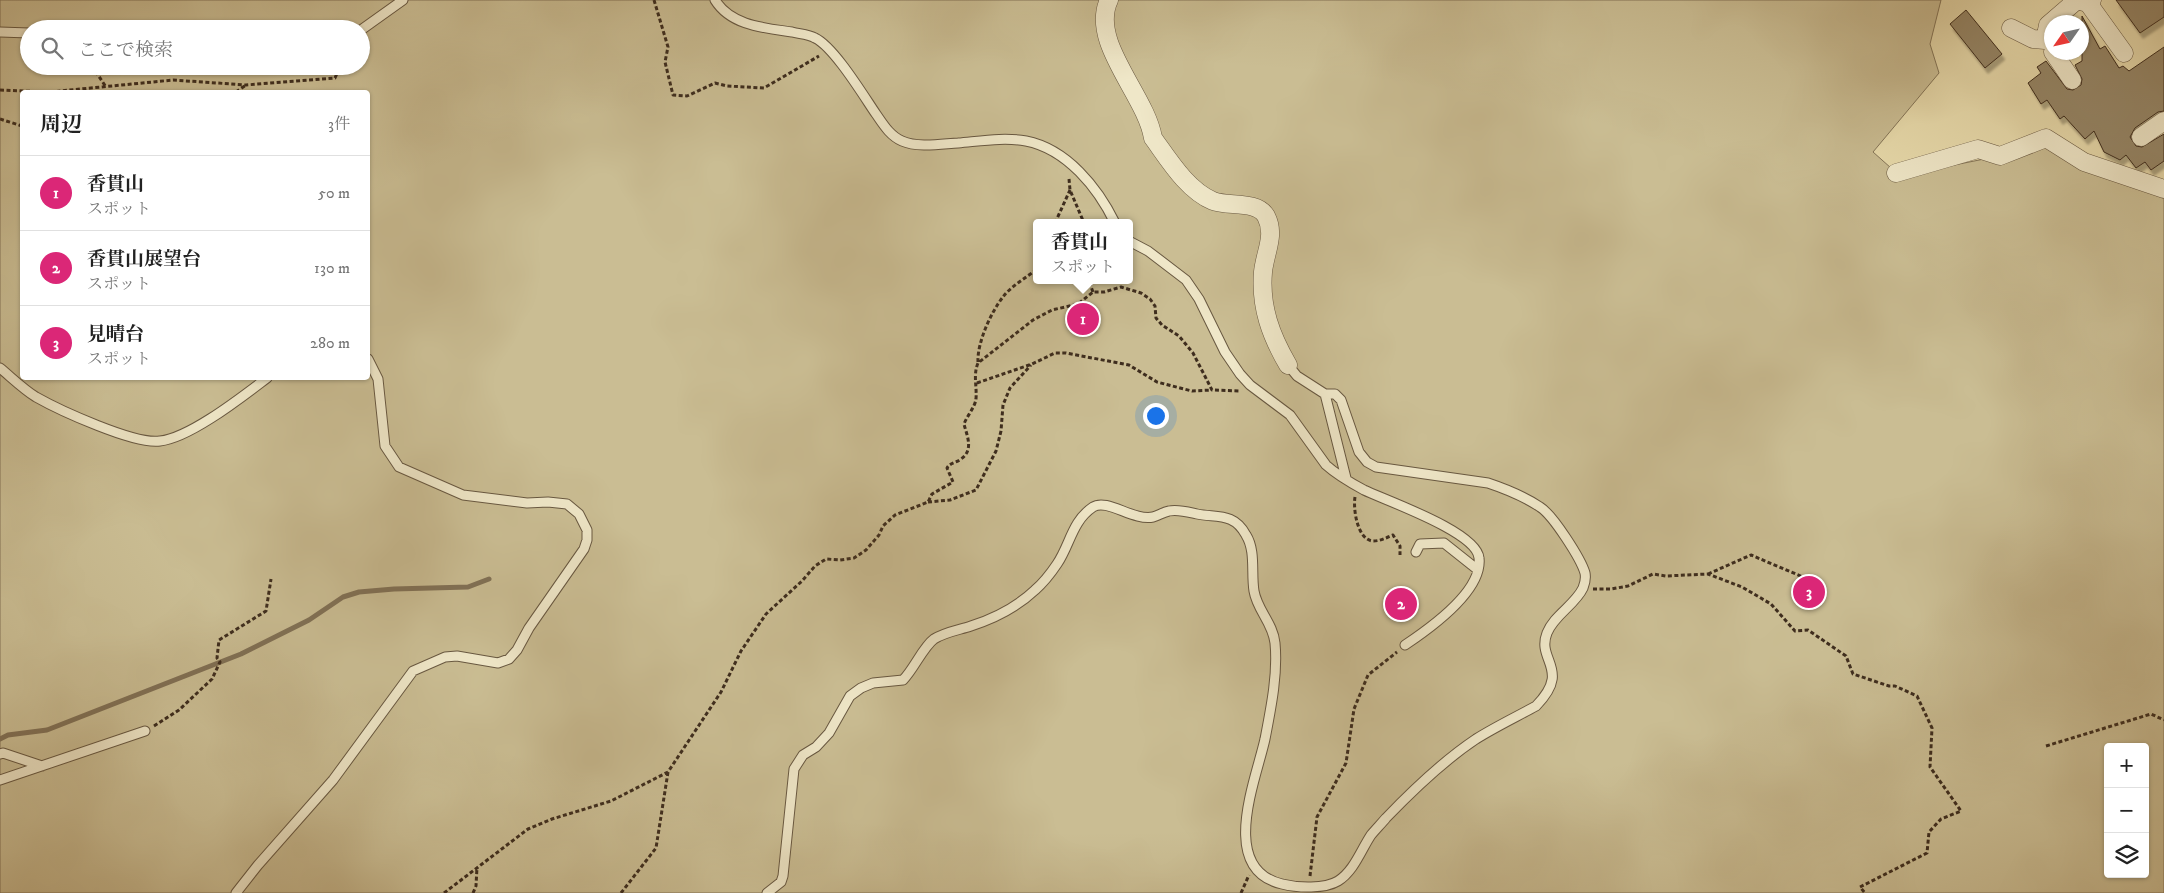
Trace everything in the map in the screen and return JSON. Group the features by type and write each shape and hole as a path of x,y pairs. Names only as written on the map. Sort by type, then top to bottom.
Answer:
{"street":[{"path":"1109,0 1104,11 1109,44 1140,102 1151,128 1153,138 1198,193 1214,201 1255,207 1264,213 1268,220 1271,235 1263,272 1265,305 1269,328 1288,365"},
{"path":"2058,15 2076,0 2090,1 2124,53"},
{"path":"2011,28 2044,45"},
{"path":"2058,60 2072,80"},
{"path":"2141,137 2164,121"},
{"path":"1896,173 1978,149 2000,156 2046,138 2084,162 2164,189"}],"lane":[{"path":"370,24 403,0"},
{"path":"715,0 736,20 753,26 815,38 830,50 887,129 900,140 911,144 942,144 1004,139 1027,141 1046,148 1068,162 1100,195 1113,219"},
{"path":"0,32 20,33"},
{"path":"1133,243 1148,251 1186,280 1199,299 1225,352 1250,385 1290,415 1333,472 1363,489 1421,514 1463,538 1480,557 1473,583 1433,626 1405,645"},
{"path":"236,893 258,865 333,780 413,671 432,662 451,657 498,663 509,658 517,650 529,628 584,549 587,540 587,530 579,514 567,504 548,502 527,503 463,495 399,467 385,446 378,378 370,363"},
{"path":"767,893 781,882 783,876 794,769 802,755 829,734 850,696 860,688 873,683 904,680 931,640 1009,611 1036,590 1058,563 1070,533 1082,516 1098,505 1105,505 1136,517 1151,518 1171,510 1218,514 1232,521 1248,536 1252,553 1257,603 1269,623 1275,642 1272,697 1258,771 1249,795 1245,820 1246,842 1254,866 1262,875 1272,880 1282,884 1308,886 1333,884 1341,880 1347,874 1372,834 1389,815 1453,756 1477,739 1536,706 1541,701 1552,682 1552,667 1546,653 1547,633 1582,589 1586,580 1583,568 1556,524 1542,508 1506,489 1488,484 1376,467 1367,462 1359,452 1341,400 1335,394 1325,394 1297,376 1288,365"},
{"path":"0,368 35,396 97,425 148,441 159,442 175,438 233,404 264,380"},
{"path":"1325,394 1346,478"},
{"path":"1416,552 1420,544 1444,543 1478,570"},
{"path":"0,780 145,731"},
{"path":"0,754 2,753 42,766"}],"path":[{"path":"654,0 668,47 665,62 673,95 687,96 714,83 727,86 764,88 830,50"},
{"path":"98,75 106,87"},
{"path":"72,90 172,80 246,85 335,78 336,75"},
{"path":"239,90 246,85"},
{"path":"0,90 20,91"},
{"path":"0,118 20,125"},
{"path":"1068,162 1070,190 1082,219"},
{"path":"1057,219 1070,190"},
{"path":"928,502 932,494 952,482 947,468 949,464 960,460 967,453 969,444 964,424 976,402 977,383 974,374 978,363 978,351 997,305 1004,295 1033,273"},
{"path":"1090,284 1093,292"},
{"path":"978,363 990,351 1033,320 1052,310 1078,304 1093,292 1121,287 1141,293 1150,299 1154,306 1156,318 1162,325 1180,336 1193,352 1212,390"},
{"path":"977,383 1032,364 1055,353 1066,352 1129,365 1157,382 1192,391 1237,391 1245,389 1250,385"},
{"path":"621,893 656,848 668,772 721,692 741,651 766,614 815,566 826,560 854,558 866,550 895,515 928,502 950,500 976,490 996,451 1001,431 1003,405 1010,388 1032,364"},
{"path":"1363,489 1355,497 1354,512 1361,532 1371,541 1379,541 1392,535 1400,546 1400,555"},
{"path":"1582,589 1611,590 1628,586 1653,574 1666,576 1708,574 1751,554 1817,584"},
{"path":"1708,574 1742,587 1771,604 1795,631 1808,630 1846,656 1853,674 1889,686 1895,686 1917,696 1932,728 1930,767 1961,811 1941,819 1929,832 1928,852 1860,887 1865,893"},
{"path":"145,731 178,710 212,679 220,662 217,658 219,640 266,611 271,579"},
{"path":"1308,886 1317,817 1346,763 1354,709 1368,675 1405,645"},
{"path":"2046,746 2151,714 2164,720"},
{"path":"444,893 528,829 552,819 611,801 668,772"},
{"path":"1241,893 1254,866"},
{"path":"473,893 477,867"}],"shaded area":[{"path":"0,0 1941,0 1930,44 1939,73 1873,152 1900,176 2053,143 2164,187 2164,893 0,893"}],"building":[{"path":"2116,0 2164,0 2164,17 2140,33"},
{"path":"1966,10 2002,54 1985,68 1950,24"},
{"path":"2089,29 2100,49 2105,46 2119,68 2123,66 2129,71 2164,47 2164,111 2158,112 2135,128 2130,137 2136,146 2142,147 2164,134 2164,161 2151,170 2145,162 2136,168 2126,155 2120,160 2104,152 2094,131 2085,139 2064,116 2060,119 2047,100 2041,104 2028,83 2041,73 2037,67 2046,61 2067,89 2073,90 2081,85 2082,79 2075,65 2089,60"}],"waterway":[{"path":"0,739 8,735 47,730 241,654 309,620 343,597 359,592 394,589 468,587 489,579"}],"place":[{"name":"香貫山","path":"1083,319"},
{"name":"見晴台","path":"1809,592"},
{"name":"香貫山展望台","path":"1401,604"}]}
